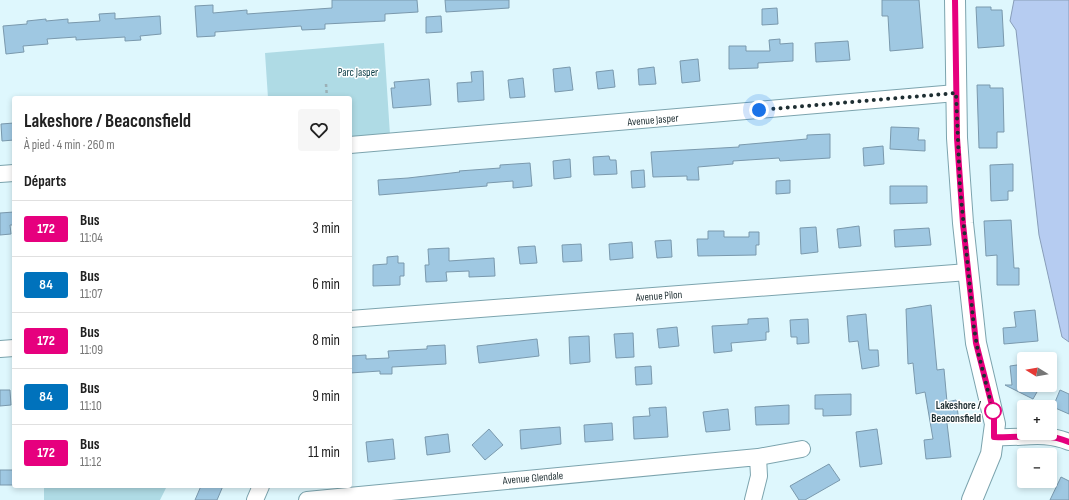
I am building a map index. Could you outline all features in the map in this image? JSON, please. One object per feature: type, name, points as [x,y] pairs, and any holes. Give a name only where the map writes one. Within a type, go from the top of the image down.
[{"type":"street","points":[[955,0],[958,164],[968,272],[976,343],[994,413],[994,437],[987,467],[972,500]]},
{"type":"street","name":"Avenue Jasper","points":[[352,146],[956,93]]},
{"type":"street","points":[[0,174],[12,173]]},
{"type":"street","name":"Avenue Pilon","points":[[352,319],[968,272]]},
{"type":"street","points":[[0,349],[12,348]]},
{"type":"street","points":[[994,437],[1013,438],[1043,435],[1052,436],[1069,442]]},
{"type":"street","name":"Avenue Glendale","points":[[307,500],[758,457],[802,449]]},
{"type":"street","points":[[752,500],[759,476],[758,457]]},
{"type":"path","points":[[326,84],[327,96]]},
{"type":"green space","name":"Parc Jasper","points":[[384,43],[390,135],[352,138],[352,96],[268,96],[265,53]]},
{"type":"green space","points":[[44,488],[166,488],[160,500],[44,500]]},
{"type":"shaded area","points":[[1014,0],[1069,0],[1069,342],[1062,337],[1039,235],[1016,30],[1010,21]]},
{"type":"building","points":[[332,0],[417,0],[418,12],[385,14],[385,21],[325,24],[325,29],[302,30],[301,26],[215,32],[215,36],[197,37],[195,6],[213,5],[213,13],[247,10],[247,14],[332,8]]},
{"type":"building","points":[[445,0],[509,0],[509,8],[446,12]]},
{"type":"building","points":[[882,0],[919,0],[923,48],[890,51],[888,16],[882,16]]},
{"type":"building","points":[[976,7],[991,7],[991,10],[1002,10],[1004,46],[978,48]]},
{"type":"building","points":[[777,8],[778,24],[762,25],[762,9]]},
{"type":"building","points":[[115,13],[115,19],[160,16],[161,34],[140,36],[141,40],[125,41],[125,37],[76,40],[76,37],[47,39],[48,44],[23,46],[24,52],[6,54],[3,26],[27,24],[27,21],[46,19],[46,21],[68,19],[68,23],[100,21],[99,14]]},
{"type":"building","points":[[441,16],[442,32],[426,33],[426,17]]},
{"type":"building","points":[[780,39],[780,44],[793,43],[793,61],[758,63],[758,68],[729,69],[729,46],[746,46],[746,51],[770,51],[769,40]]},
{"type":"building","points":[[848,41],[850,60],[816,62],[815,43]]},
{"type":"building","points":[[698,59],[700,81],[682,83],[680,61]]},
{"type":"building","points":[[570,67],[573,90],[555,92],[553,69]]},
{"type":"building","points":[[654,67],[656,84],[639,85],[638,69]]},
{"type":"building","points":[[613,70],[615,87],[598,89],[596,72]]},
{"type":"building","points":[[483,71],[484,100],[458,102],[457,83],[472,82],[471,72]]},
{"type":"building","points":[[523,78],[525,97],[510,98],[508,80]]},
{"type":"building","points":[[429,79],[431,105],[393,108],[391,88],[395,88],[394,82]]},
{"type":"building","points":[[977,85],[990,85],[990,88],[1003,88],[1004,132],[997,132],[997,148],[979,148]]},
{"type":"building","points":[[12,123],[12,140],[2,141],[1,124]]},
{"type":"building","points":[[891,127],[919,128],[918,140],[925,140],[925,151],[890,149]]},
{"type":"building","points":[[830,134],[830,158],[780,161],[779,158],[733,161],[733,164],[698,167],[699,180],[687,180],[687,176],[653,177],[651,152],[739,147],[739,145],[807,139],[807,135]]},
{"type":"building","points":[[883,146],[884,164],[864,166],[863,148]]},
{"type":"building","points":[[609,156],[610,160],[616,160],[617,174],[594,175],[593,157]]},
{"type":"building","points":[[570,159],[571,177],[554,179],[553,161]]},
{"type":"building","points":[[530,163],[532,186],[513,188],[513,181],[487,183],[487,186],[379,195],[378,180],[500,168],[500,165]]},
{"type":"building","points":[[1013,164],[1013,191],[1008,191],[1008,200],[991,201],[990,165]]},
{"type":"building","points":[[644,170],[645,187],[632,188],[631,171]]},
{"type":"building","points":[[790,180],[790,193],[776,194],[776,181]]},
{"type":"building","points":[[890,186],[927,186],[927,203],[890,204]]},
{"type":"building","points":[[12,212],[12,225],[10,225],[11,234],[0,235],[0,213]]},
{"type":"building","points":[[1011,220],[1014,268],[1019,268],[1019,285],[997,285],[997,255],[986,256],[984,221]]},
{"type":"building","points":[[859,226],[861,246],[839,248],[837,229]]},
{"type":"building","points":[[816,227],[818,252],[801,254],[800,228]]},
{"type":"building","points":[[929,228],[931,245],[895,247],[894,230]]},
{"type":"building","points":[[708,231],[724,231],[724,237],[749,237],[749,232],[759,232],[759,245],[756,245],[756,255],[698,256],[697,239],[708,239]]},
{"type":"building","points":[[671,240],[672,257],[657,258],[655,241]]},
{"type":"building","points":[[632,242],[633,258],[610,260],[609,244]]},
{"type":"building","points":[[581,244],[582,261],[563,262],[562,245]]},
{"type":"building","points":[[535,246],[537,263],[520,264],[518,247]]},
{"type":"building","points":[[449,248],[449,261],[494,258],[495,276],[469,277],[469,271],[446,272],[447,281],[426,282],[425,265],[429,265],[428,249]]},
{"type":"building","points":[[398,256],[398,263],[404,263],[404,276],[400,276],[400,285],[373,286],[373,265],[387,264],[387,257]]},
{"type":"building","points":[[931,305],[937,370],[944,369],[947,402],[956,400],[959,421],[947,423],[951,457],[926,459],[924,440],[933,439],[925,392],[916,394],[913,363],[908,364],[906,309]]},
{"type":"building","points":[[1035,310],[1038,341],[1004,344],[1003,328],[1016,327],[1014,312]]},
{"type":"building","points":[[866,314],[869,350],[878,350],[879,366],[862,369],[858,341],[849,342],[847,316]]},
{"type":"building","points":[[768,318],[769,332],[766,332],[766,340],[731,343],[732,351],[714,353],[712,326],[748,324],[748,319]]},
{"type":"building","points":[[808,319],[809,343],[797,344],[797,337],[791,337],[790,320]]},
{"type":"building","points":[[677,327],[679,346],[659,348],[657,329]]},
{"type":"building","points":[[633,333],[634,357],[616,358],[614,334]]},
{"type":"building","points":[[589,336],[590,362],[570,364],[569,337]]},
{"type":"building","points":[[537,339],[539,356],[479,363],[477,346]]},
{"type":"building","points":[[445,345],[446,364],[392,367],[392,374],[380,374],[380,371],[352,373],[352,356],[366,355],[366,359],[389,358],[388,351],[427,349],[427,346]]},
{"type":"building","points":[[1017,365],[1017,391],[1005,385],[1012,385],[1010,366]]},
{"type":"building","points":[[651,366],[652,384],[636,385],[635,367]]},
{"type":"building","points":[[0,390],[10,390],[11,405],[0,406]]},
{"type":"building","points":[[1060,390],[1069,394],[1069,414],[1057,409],[1056,400]]},
{"type":"building","points":[[1019,392],[1037,392],[1033,399]]},
{"type":"building","points":[[851,394],[851,415],[823,416],[823,409],[815,409],[815,395]]},
{"type":"building","points":[[789,405],[789,424],[756,425],[755,407]]},
{"type":"building","points":[[666,407],[668,437],[634,439],[633,417],[650,416],[649,408]]},
{"type":"building","points":[[728,409],[730,430],[706,432],[703,412]]},
{"type":"building","points":[[612,423],[613,440],[585,442],[584,425]]},
{"type":"building","points":[[560,427],[561,444],[521,449],[520,430]]},
{"type":"building","points":[[489,429],[503,445],[485,460],[472,445]]},
{"type":"building","points":[[877,429],[882,464],[860,467],[856,432]]},
{"type":"building","points":[[448,434],[450,452],[427,455],[425,437]]},
{"type":"building","points":[[393,439],[395,459],[368,462],[366,442]]},
{"type":"building","points":[[829,464],[840,480],[805,500],[799,500],[790,486]]},
{"type":"building","points":[[0,470],[12,470],[12,485],[0,485]]},
{"type":"building","points":[[1061,477],[1069,481],[1069,500],[1050,500]]},
{"type":"building","points":[[200,488],[222,488],[217,500],[195,500]]},
{"type":"bus line","name":"172","points":[[955,0],[957,138],[963,224],[976,343],[994,413],[994,437],[1013,438],[1043,435],[1052,436],[1069,442]]},
{"type":"place","name":"Lakeshore / Beaconsfield","points":[[993,411]]},
{"type":"route","points":[[759,110],[956,93],[960,188],[974,328],[978,352],[993,411]]}]
